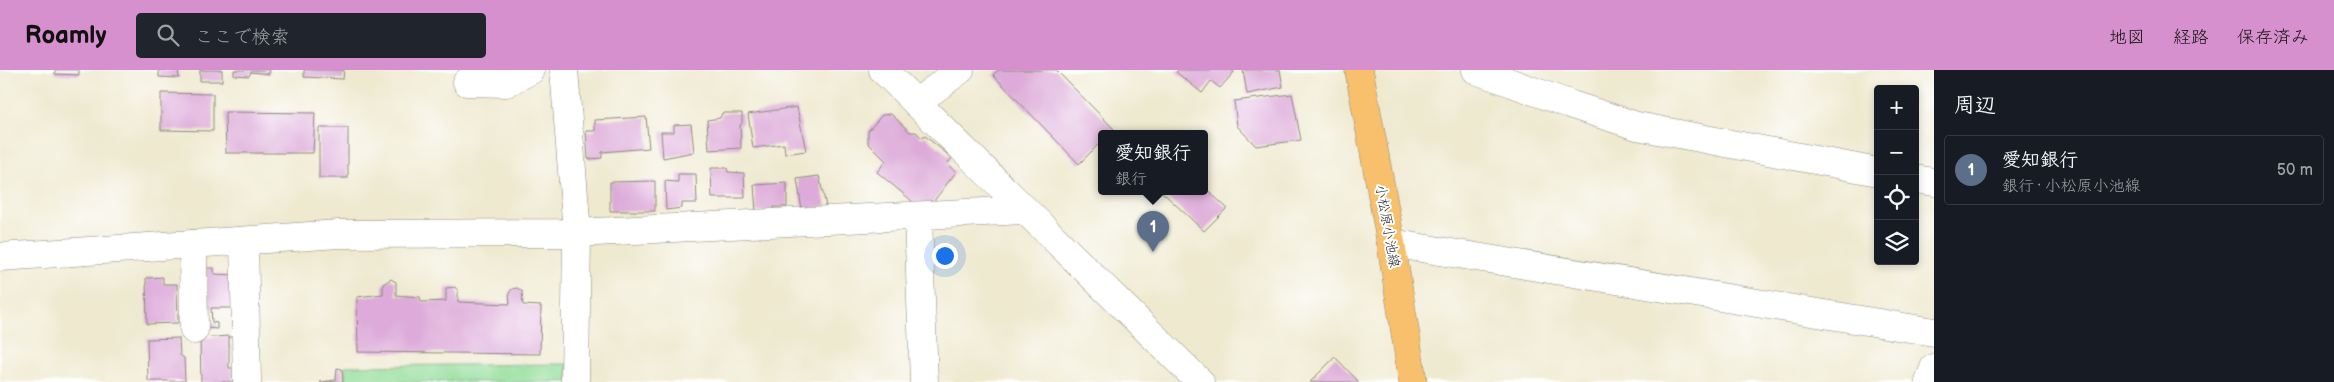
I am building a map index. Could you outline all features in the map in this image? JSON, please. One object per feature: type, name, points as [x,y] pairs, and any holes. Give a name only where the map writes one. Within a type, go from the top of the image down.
[{"type":"main road","name":"小松原小池線","points":[[1360,70],[1391,243],[1413,382]]},
{"type":"street","points":[[468,82],[506,82],[531,70]]},
{"type":"street","points":[[564,70],[577,233],[575,382]]},
{"type":"street","points":[[883,70],[1200,382]]},
{"type":"street","points":[[916,103],[960,70]]},
{"type":"street","points":[[1476,70],[1572,106],[1636,126],[1874,171]]},
{"type":"street","points":[[1919,180],[1934,182]]},
{"type":"street","points":[[0,258],[339,234],[577,233],[918,217],[1024,210]]},
{"type":"street","points":[[918,217],[924,382]]},
{"type":"street","points":[[244,241],[247,382]]},
{"type":"street","points":[[1391,243],[1934,332]]},
{"type":"street","points":[[193,244],[194,330]]},
{"type":"street","points":[[1929,382],[1934,368]]},
{"type":"green space","points":[[568,364],[568,382],[345,382],[345,366]]},
{"type":"building","points":[[55,70],[79,70],[79,75],[55,74]]},
{"type":"building","points":[[159,70],[178,70],[179,78],[159,77]]},
{"type":"building","points":[[200,70],[222,70],[222,81],[200,81]]},
{"type":"building","points":[[234,70],[270,70],[269,74],[251,72],[249,76],[234,75]]},
{"type":"building","points":[[304,70],[344,70],[343,79],[304,77]]},
{"type":"building","points":[[998,70],[1056,70],[1114,129],[1098,130],[1098,145],[1079,164],[993,75]]},
{"type":"building","points":[[1178,70],[1231,70],[1234,72],[1220,88],[1211,81],[1202,93],[1176,72]]},
{"type":"building","points":[[1243,70],[1280,70],[1283,87],[1247,94]]},
{"type":"building","points":[[161,93],[213,94],[213,131],[161,130]]},
{"type":"building","points":[[1292,94],[1301,140],[1256,146],[1237,126],[1234,101]]},
{"type":"building","points":[[797,107],[806,151],[785,154],[784,144],[753,148],[748,114]]},
{"type":"building","points":[[225,112],[315,113],[313,153],[226,153]]},
{"type":"building","points":[[722,113],[742,113],[742,123],[740,125],[741,148],[709,150],[707,120],[720,118]]},
{"type":"building","points":[[891,114],[910,132],[916,132],[922,138],[925,136],[952,158],[947,164],[956,172],[930,206],[918,206],[877,172],[886,161],[868,143],[868,131],[882,115]]},
{"type":"building","points":[[646,117],[649,148],[602,152],[602,158],[588,159],[586,131],[595,131],[595,120]]},
{"type":"building","points":[[691,124],[694,152],[663,158],[661,132],[674,132],[674,125]]},
{"type":"building","points":[[319,128],[348,128],[348,178],[319,178]]},
{"type":"building","points":[[711,168],[727,168],[728,172],[744,173],[745,198],[712,198]]},
{"type":"building","points":[[678,174],[696,174],[697,203],[682,203],[682,208],[666,210],[665,181],[678,182]]},
{"type":"building","points":[[819,176],[826,206],[802,210],[797,179]]},
{"type":"building","points":[[655,181],[655,211],[610,211],[610,182]]},
{"type":"building","points":[[787,183],[787,207],[774,207],[773,210],[756,212],[754,185]]},
{"type":"building","points":[[1208,191],[1227,208],[1204,231],[1165,195],[1208,195]]},
{"type":"building","points":[[208,268],[214,268],[214,274],[233,275],[232,308],[211,308],[212,322],[217,323],[217,329],[207,328],[204,271]]},
{"type":"building","points":[[163,277],[163,284],[177,284],[178,323],[147,324],[146,278]]},
{"type":"building","points":[[391,279],[396,282],[396,295],[420,297],[421,302],[446,301],[446,288],[455,287],[458,291],[458,302],[510,304],[509,293],[512,289],[517,288],[522,291],[523,305],[541,306],[540,354],[358,352],[357,297],[383,294],[383,284]]},
{"type":"building","points":[[229,336],[229,368],[233,368],[233,382],[201,382],[200,338]]},
{"type":"building","points":[[179,338],[180,355],[184,358],[185,381],[148,381],[147,339]]},
{"type":"building","points":[[1335,357],[1359,382],[1310,382]]},
{"type":"building","points":[[337,368],[342,369],[343,382],[320,382],[336,380]]},
{"type":"place","name":"愛知銀行","points":[[1153,252]]}]
